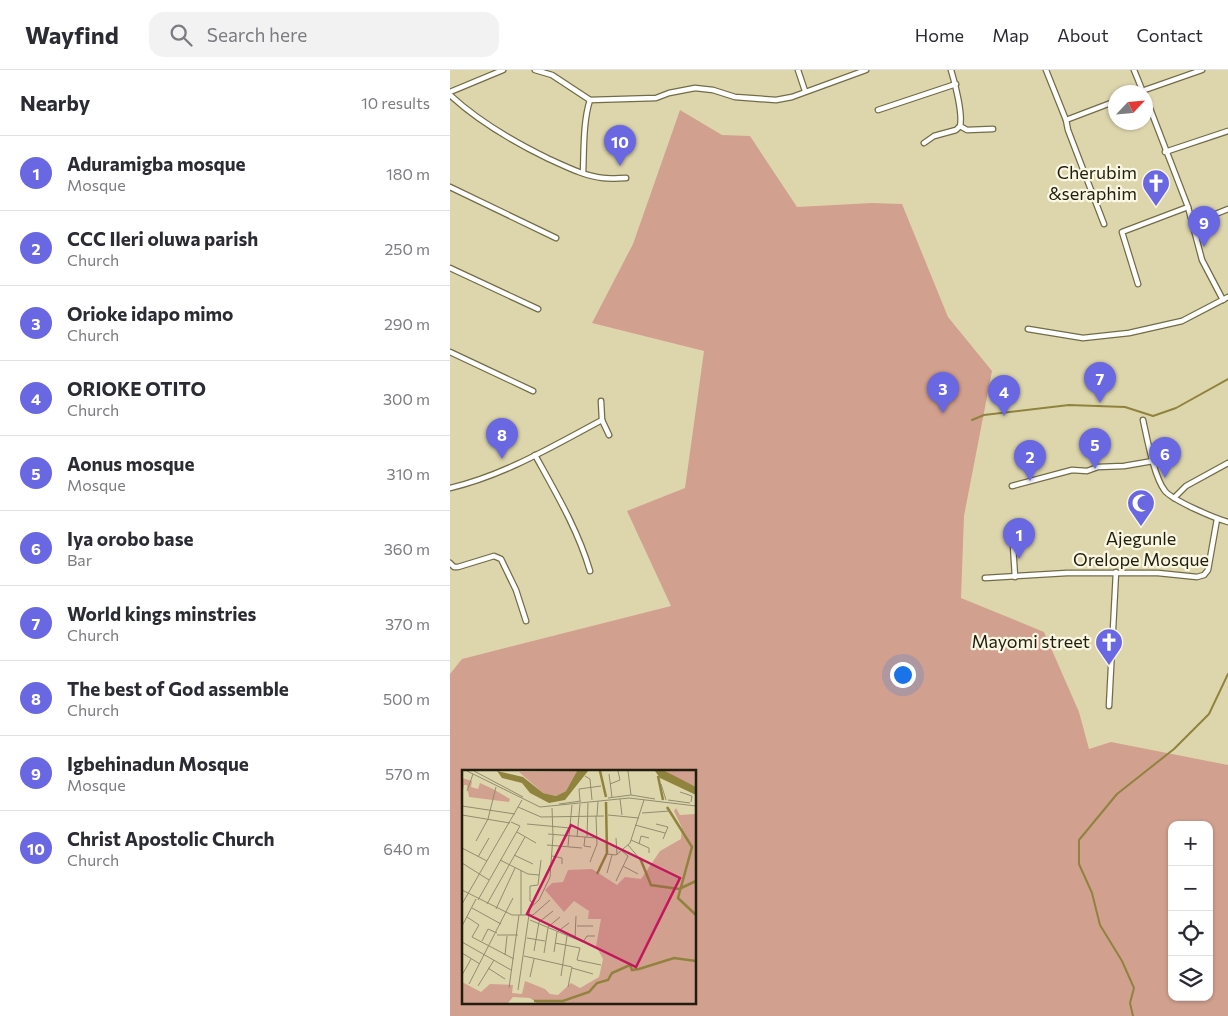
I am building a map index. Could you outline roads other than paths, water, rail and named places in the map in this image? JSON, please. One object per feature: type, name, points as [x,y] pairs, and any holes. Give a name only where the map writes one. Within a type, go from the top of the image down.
[{"type":"street","points":[[503,70],[450,94],[466,110],[501,134],[536,152],[582,173],[603,178],[626,178]]},
{"type":"street","points":[[535,70],[552,72],[590,100],[656,98],[680,90],[695,88],[712,90],[735,97],[786,99],[866,70]]},
{"type":"street","points":[[798,70],[805,91]]},
{"type":"street","points":[[924,143],[934,136],[956,130],[960,126],[961,116],[956,84],[951,70]]},
{"type":"street","points":[[1046,70],[1104,224]]},
{"type":"street","points":[[1134,70],[1139,85]]},
{"type":"street","points":[[1153,88],[1199,71]]},
{"type":"street","points":[[878,110],[956,84]]},
{"type":"street","points":[[582,173],[586,134],[585,114],[590,100]]},
{"type":"street","points":[[1066,120],[1108,104]]},
{"type":"street","points":[[1153,118],[1188,207],[1202,260],[1223,300]]},
{"type":"street","points":[[960,126],[967,130],[993,129]]},
{"type":"street","points":[[1165,152],[1228,131]]},
{"type":"street","points":[[450,187],[556,238]]},
{"type":"street","points":[[1138,284],[1122,232],[1188,207]]},
{"type":"street","points":[[1193,223],[1228,209]]},
{"type":"street","points":[[450,268],[538,309]]},
{"type":"street","points":[[1028,328],[1084,338],[1109,336],[1182,320],[1228,297]]},
{"type":"street","points":[[450,352],[533,391]]},
{"type":"street","points":[[601,401],[602,420],[609,435]]},
{"type":"street","points":[[450,488],[480,480],[535,456],[602,420]]},
{"type":"street","points":[[1142,420],[1153,462],[1161,485],[1166,492],[1174,498],[1217,519],[1228,522]]},
{"type":"street","points":[[535,456],[567,514],[584,550],[590,571]]},
{"type":"street","points":[[1012,486],[1072,470],[1087,471],[1104,466],[1124,466],[1153,462]]},
{"type":"street","points":[[1174,498],[1186,486],[1228,463]]},
{"type":"street","points":[[985,578],[1116,572],[1204,576],[1208,570],[1217,519]]},
{"type":"street","points":[[1012,529],[1015,577]]},
{"type":"street","points":[[450,563],[454,567],[458,567],[494,556],[501,559],[516,590],[526,621]]},
{"type":"street","points":[[1109,706],[1116,572]]},
{"type":"waterway","points":[[972,420],[984,415],[1069,405],[1125,407],[1153,416],[1176,408],[1228,379]]},
{"type":"waterway","points":[[1133,1016],[1130,1003],[1134,988],[1122,961],[1100,925],[1092,893],[1079,864],[1079,840],[1117,794],[1174,749],[1209,714],[1228,674]]},
{"type":"place","name":"Christ Apostolic Church","points":[[620,166]]},
{"type":"place","name":"Cherubim &seraphim","points":[[1156,207]]},
{"type":"place","name":"Igbehinadun Mosque","points":[[1204,247]]},
{"type":"place","name":"World kings minstries","points":[[1100,403]]},
{"type":"place","name":"Orioke idapo mimo","points":[[943,413]]},
{"type":"place","name":"ORIOKE OTITO","points":[[1004,416]]},
{"type":"place","name":"The best of God assemble","points":[[502,459]]},
{"type":"place","name":"Aonus mosque","points":[[1095,469]]},
{"type":"place","name":"Iya orobo base","points":[[1165,478]]},
{"type":"place","name":"CCC Ileri oluwa parish","points":[[1030,481]]},
{"type":"place","name":"Ajegunle Orelope Mosque","points":[[1141,527]]},
{"type":"place","name":"Aduramigba mosque","points":[[1019,559]]},
{"type":"place","name":"Mayomi street","points":[[1109,666]]}]
